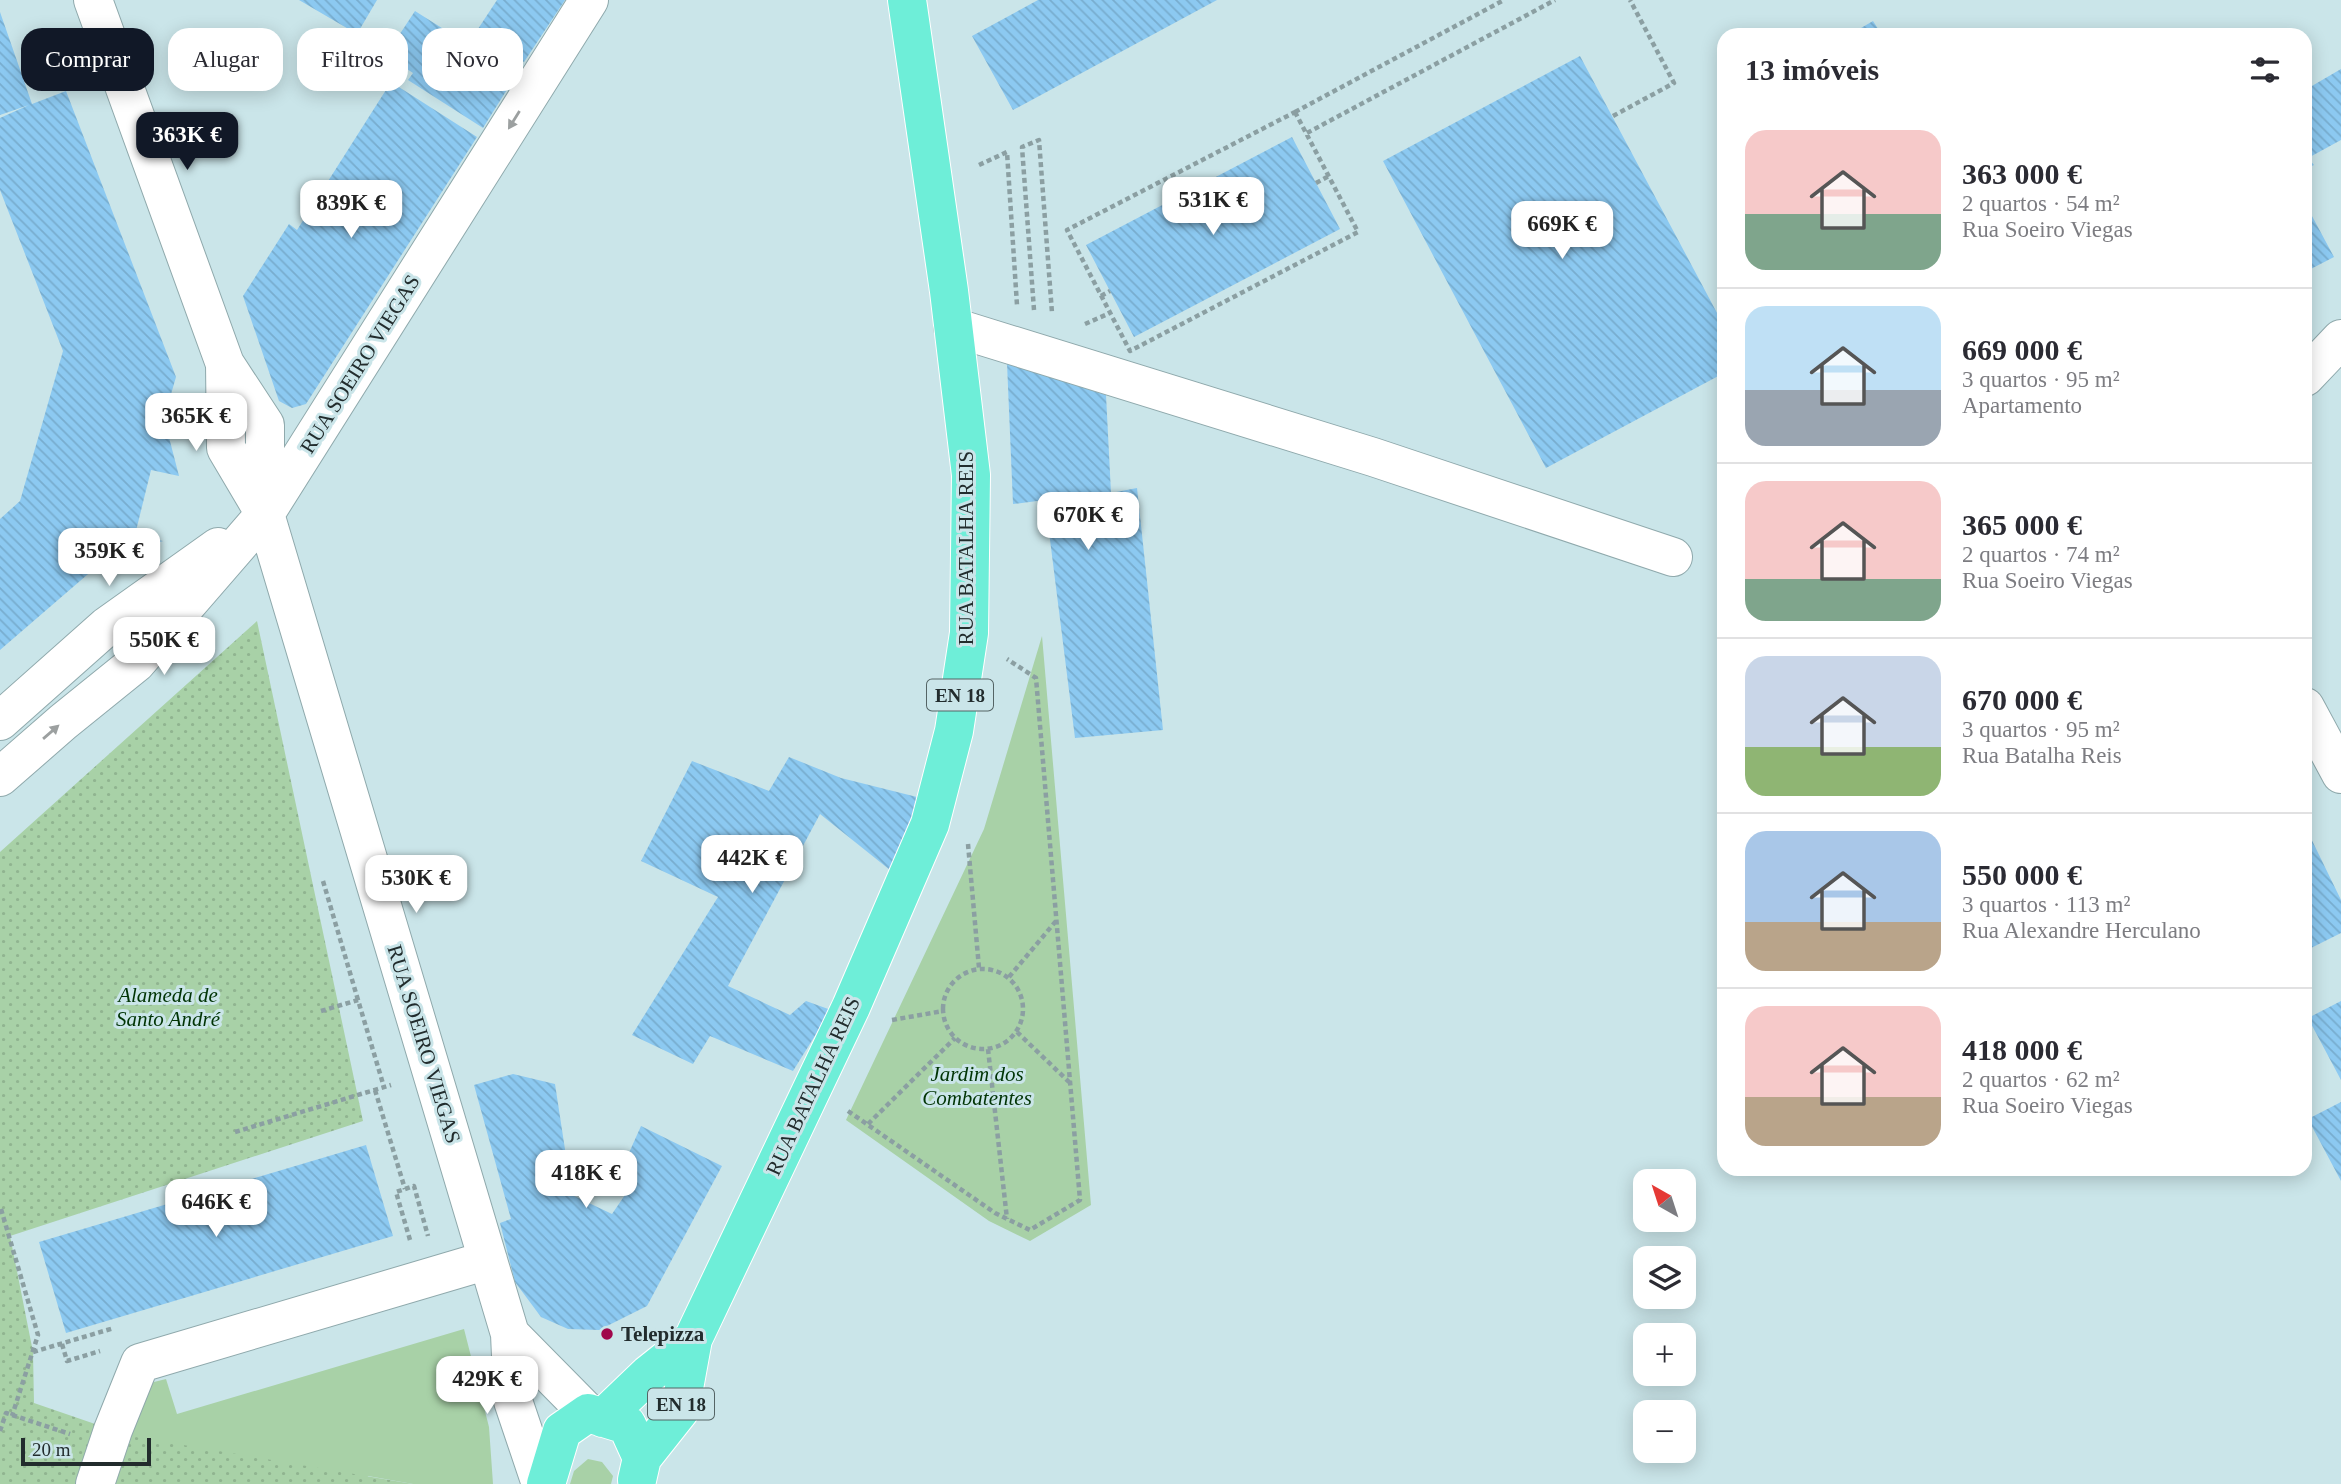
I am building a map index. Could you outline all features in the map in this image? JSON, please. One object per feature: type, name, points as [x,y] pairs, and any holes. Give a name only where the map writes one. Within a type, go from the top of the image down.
[{"type":"main road","name":"RUA BATALHA REIS","points":[[639,1471],[680,1410],[693,1339],[851,1007],[930,824],[954,731],[969,633],[971,475],[907,0]]},
{"type":"main road","name":"RUA BATALHA REIS","points":[[595,1416],[693,1339]]},
{"type":"main road","name":"EN 18","points":[[546,1484],[562,1431],[595,1416],[627,1425],[639,1471]]},
{"type":"street","name":"RUA SOEIRO VIEGAS","points":[[93,0],[225,364],[265,425],[265,513],[510,1334],[513,1401],[541,1484]]},
{"type":"street","name":"RUA SOEIRO VIEGAS","points":[[265,513],[589,0]]},
{"type":"street","points":[[953,327],[1373,457],[1673,557]]},
{"type":"street","points":[[2312,370],[2341,339]]},
{"type":"street","points":[[0,721],[107,626],[265,513]]},
{"type":"street","points":[[0,777],[136,663],[265,513]]},
{"type":"street","points":[[2312,720],[2341,774]]},
{"type":"street","points":[[95,1484],[139,1363],[488,1260]]},
{"type":"street","name":"RUA SOEIRO VIEGAS","points":[[510,1334],[595,1416]]},
{"type":"path","points":[[1295,111],[1358,232],[1130,351],[1067,230],[1504,0]]},
{"type":"path","points":[[1307,133],[1556,0]]},
{"type":"path","points":[[1613,116],[1674,83],[1630,0]]},
{"type":"path","points":[[979,165],[1007,152],[1017,307],[1034,313],[1022,147],[1039,140],[1052,316]]},
{"type":"path","points":[[1316,183],[1329,176]]},
{"type":"path","points":[[1101,296],[1110,291]]},
{"type":"path","points":[[1079,327],[1110,313]]},
{"type":"path","points":[[812,1088],[995,1213],[1030,1230],[1080,1200],[1036,678],[969,633]]},
{"type":"path","points":[[930,824],[968,841],[979,968]]},
{"type":"path","points":[[323,881],[384,1087]]},
{"type":"path","points":[[1009,976],[1056,920]]},
{"type":"path","points":[[979,968],[988,968],[1009,976],[1015,984],[1024,1014],[1017,1032],[1009,1041],[988,1049],[979,1049],[955,1038],[943,1011],[943,1004],[958,977],[979,968]]},
{"type":"path","points":[[321,1011],[358,1000]]},
{"type":"path","points":[[1017,1032],[1070,1083]]},
{"type":"path","points":[[868,1124],[955,1038]]},
{"type":"path","points":[[988,1049],[1007,1220]]},
{"type":"path","points":[[235,1132],[392,1085]]},
{"type":"path","points":[[375,1090],[405,1189]]},
{"type":"path","points":[[397,1244],[410,1240],[396,1192],[414,1186],[439,1274]]},
{"type":"path","points":[[1,1209],[38,1335],[12,1416]]},
{"type":"path","points":[[33,1352],[115,1328]]},
{"type":"path","points":[[62,1344],[67,1360]]},
{"type":"path","points":[[0,1431],[6,1413],[29,1421]]},
{"type":"green space","name":"Alameda de Santo André","points":[[257,621],[363,1121],[10,1236],[33,1352],[34,1403],[130,1436],[413,1484],[0,1484],[0,852]]},
{"type":"green space","name":"Jardim dos Combatentes","points":[[1042,636],[1091,1205],[1030,1241],[989,1221],[846,1120],[984,829]]},
{"type":"green space","points":[[464,1329],[489,1427],[493,1484],[413,1484],[368,1476],[365,1484],[175,1484],[130,1436],[150,1383],[166,1379],[177,1414]]},
{"type":"green space","points":[[588,1459],[602,1462],[613,1476],[611,1484],[570,1484],[574,1471]]},
{"type":"building","points":[[299,0],[377,0],[361,28],[347,28]]},
{"type":"building","points":[[497,0],[565,0],[524,62],[523,28],[479,28]]},
{"type":"building","points":[[1038,0],[1217,0],[1013,110],[972,36]]},
{"type":"building","points":[[415,11],[442,28],[422,28],[422,89],[408,80],[413,73],[408,70],[408,28],[404,28]]},
{"type":"building","points":[[0,12],[21,72],[21,91],[27,91],[32,104],[66,91],[176,377],[164,418],[179,476],[151,470],[135,535],[163,541],[102,562],[0,650],[0,519],[20,501],[63,351],[0,190],[0,118],[29,105],[0,115]]},
{"type":"building","points":[[1873,21],[1878,28],[1861,28]]},
{"type":"building","points":[[1580,56],[1717,313],[1717,377],[1546,468],[1383,161]]},
{"type":"building","points":[[2341,69],[2341,140],[2312,156],[2312,86]]},
{"type":"building","points":[[385,91],[405,91],[477,137],[306,404],[292,408],[279,401],[243,296],[289,224],[297,230]]},
{"type":"building","points":[[425,91],[506,91],[483,128]]},
{"type":"building","points":[[1292,137],[1340,229],[1134,337],[1086,245]]},
{"type":"building","points":[[2312,216],[2334,257],[2312,268]]},
{"type":"building","points":[[1007,363],[1106,395],[1111,493],[1137,488],[1163,730],[1075,738],[1045,500],[1013,504]]},
{"type":"building","points":[[789,757],[841,778],[921,798],[895,874],[820,814],[728,986],[790,1015],[806,1001],[831,1010],[793,1071],[710,1036],[693,1064],[632,1035],[718,897],[641,861],[692,761],[769,791]]},
{"type":"building","points":[[2312,840],[2341,900],[2341,933],[2312,948]]},
{"type":"building","points":[[2341,1001],[2341,1080],[2312,1026],[2312,1016]]},
{"type":"building","points":[[513,1074],[555,1084],[572,1195],[612,1214],[627,1192],[615,1184],[641,1126],[722,1166],[647,1306],[599,1330],[568,1329],[541,1317],[515,1282],[500,1223],[511,1219],[474,1085]]},
{"type":"building","points":[[2341,1102],[2341,1181],[2312,1127],[2312,1117]]},
{"type":"building","points":[[366,1145],[393,1236],[66,1333],[39,1242]]},
{"type":"place","name":"Telepizza","points":[[607,1334]]}]
